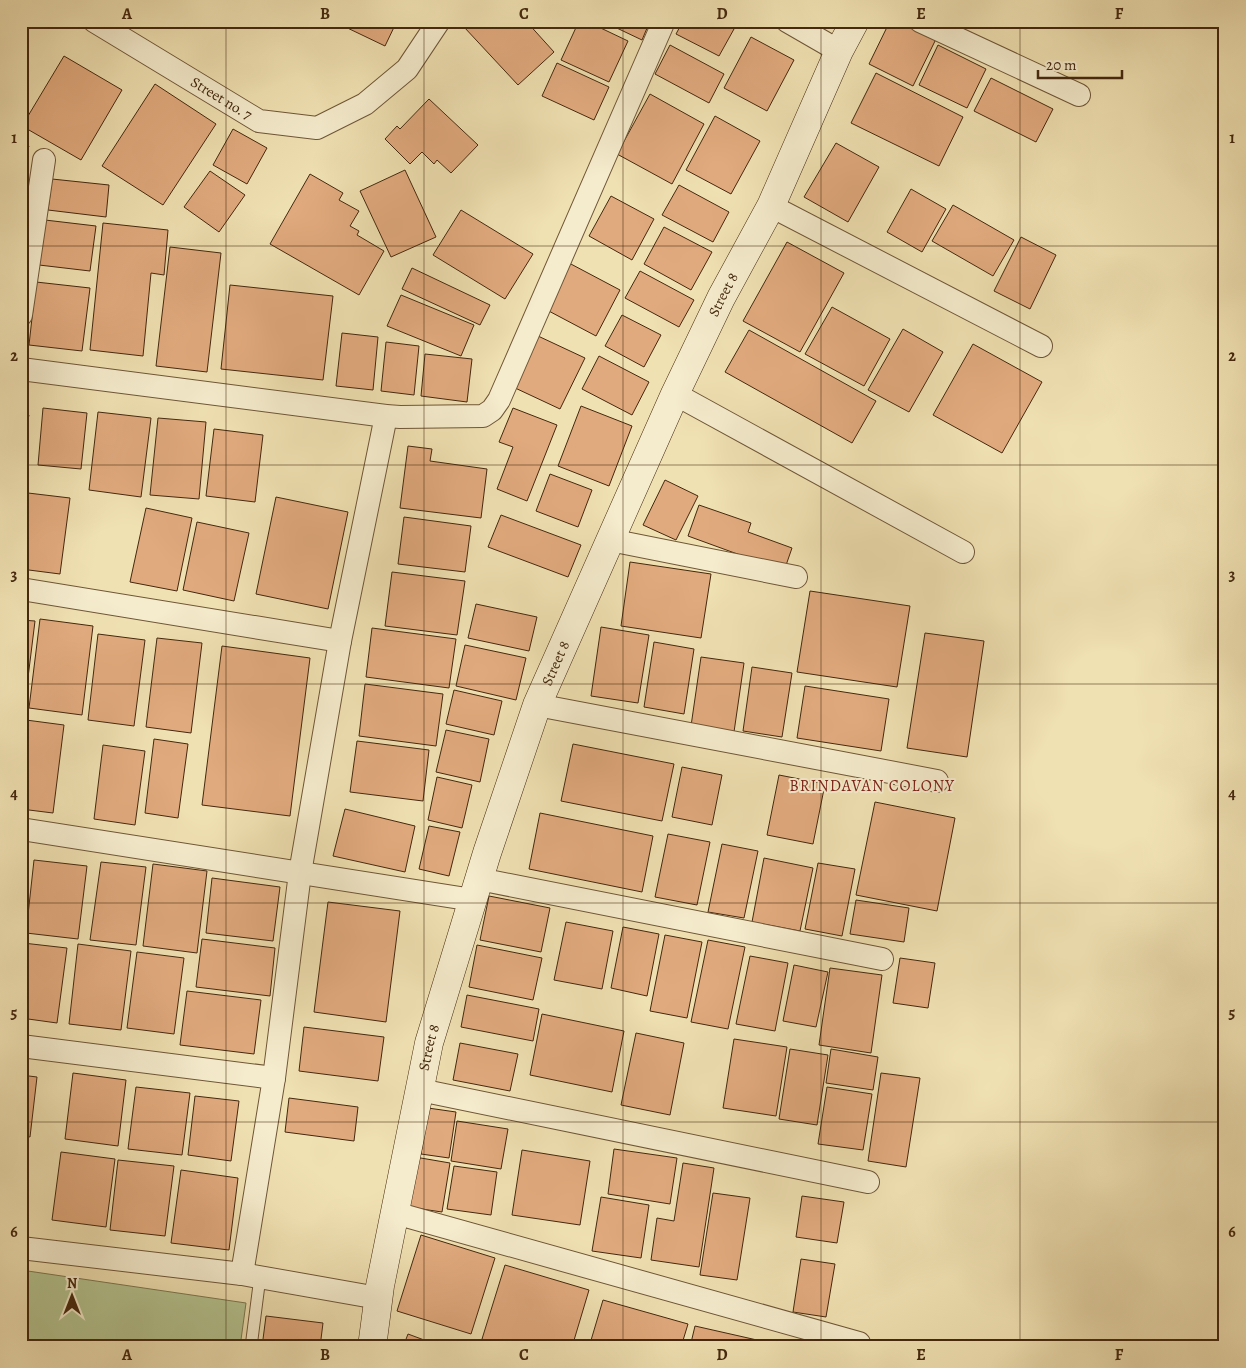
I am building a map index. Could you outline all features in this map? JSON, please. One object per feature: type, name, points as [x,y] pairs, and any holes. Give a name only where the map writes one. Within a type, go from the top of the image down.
[{"type":"street","name":"Street no. 7","points":[[94,21],[259,121],[317,128],[365,104],[407,69],[439,21]]},
{"type":"street","points":[[21,369],[386,416],[483,416],[492,410],[499,400],[664,21]]},
{"type":"street","points":[[787,21],[839,51]]},
{"type":"street","name":"Street 8","points":[[372,1347],[378,1298],[430,1043],[487,853],[536,705],[675,394],[721,298],[771,206],[839,51],[855,21]]},
{"type":"street","points":[[920,21],[1080,95]]},
{"type":"street","points":[[21,316],[44,160]]},
{"type":"street","points":[[771,206],[1041,346]]},
{"type":"street","points":[[675,394],[964,552]]},
{"type":"street","points":[[251,1276],[300,873],[340,641],[386,416]]},
{"type":"street","points":[[610,540],[796,576]]},
{"type":"street","points":[[21,590],[340,641]]},
{"type":"street","points":[[536,705],[937,781]]},
{"type":"street","points":[[21,828],[300,873],[476,889],[882,959]]},
{"type":"street","points":[[21,1046],[274,1078]]},
{"type":"street","points":[[420,1090],[868,1182]]},
{"type":"street","points":[[395,1213],[859,1343]]},
{"type":"street","points":[[21,1248],[251,1276],[378,1298]]},
{"type":"lane","points":[[251,1276],[251,1347]]},
{"type":"green space","points":[[21,1270],[246,1303],[240,1347],[21,1347]]},
{"type":"building","points":[[339,21],[397,21],[385,46],[337,23]]},
{"type":"building","points":[[470,21],[526,21],[554,52],[518,85],[464,27]]},
{"type":"building","points":[[579,21],[586,21],[628,41],[609,82],[561,60]]},
{"type":"building","points":[[602,21],[650,21],[642,40]]},
{"type":"building","points":[[683,21],[719,21],[734,29],[719,56],[676,34]]},
{"type":"building","points":[[890,21],[900,21],[936,39],[913,86],[869,64]]},
{"type":"building","points":[[751,37],[794,60],[767,111],[724,88]]},
{"type":"building","points":[[670,45],[724,74],[709,103],[655,74]]},
{"type":"building","points":[[938,45],[986,69],[967,108],[919,85]]},
{"type":"building","points":[[64,56],[122,90],[81,160],[22,126]]},
{"type":"building","points":[[557,63],[609,87],[594,120],[542,96]]},
{"type":"building","points":[[876,73],[963,117],[939,166],[851,123]]},
{"type":"building","points":[[991,78],[1053,109],[1036,142],[974,111]]},
{"type":"building","points":[[155,84],[216,124],[163,205],[102,166]]},
{"type":"building","points":[[650,94],[704,124],[672,184],[617,154]]},
{"type":"building","points":[[429,99],[478,145],[451,173],[437,160],[434,164],[422,152],[410,164],[385,139],[397,126],[400,129]]},
{"type":"building","points":[[715,116],[760,141],[731,194],[686,170]]},
{"type":"building","points":[[233,129],[267,148],[247,184],[213,165]]},
{"type":"building","points":[[21,143],[29,146],[21,169]]},
{"type":"building","points":[[836,143],[879,167],[848,222],[804,197]]},
{"type":"building","points":[[405,170],[436,237],[391,257],[360,191]]},
{"type":"building","points":[[210,171],[245,195],[219,232],[184,207]]},
{"type":"building","points":[[310,174],[343,193],[339,200],[359,211],[350,226],[359,231],[357,235],[384,251],[359,295],[270,244]]},
{"type":"building","points":[[52,179],[109,185],[106,217],[48,210]]},
{"type":"building","points":[[679,185],[729,212],[713,242],[662,215]]},
{"type":"building","points":[[911,189],[946,209],[922,252],[887,232]]},
{"type":"building","points":[[611,196],[654,219],[632,260],[589,236]]},
{"type":"building","points":[[21,197],[24,197],[21,225]]},
{"type":"building","points":[[953,205],[1014,240],[993,276],[932,241]]},
{"type":"building","points":[[461,210],[533,254],[505,299],[433,255]]},
{"type":"building","points":[[45,220],[96,226],[90,271],[39,265]]},
{"type":"building","points":[[103,223],[168,230],[164,275],[151,273],[143,356],[90,350]]},
{"type":"building","points":[[664,227],[712,252],[691,290],[644,264]]},
{"type":"building","points":[[1021,237],[1056,255],[1030,309],[994,291]]},
{"type":"building","points":[[787,242],[844,273],[800,352],[743,321]]},
{"type":"building","points":[[170,247],[221,253],[207,372],[156,366]]},
{"type":"building","points":[[569,263],[620,290],[596,336],[545,309]]},
{"type":"building","points":[[412,268],[490,305],[480,325],[402,289]]},
{"type":"building","points":[[640,271],[694,300],[679,327],[625,298]]},
{"type":"building","points":[[36,282],[90,288],[82,351],[29,345]]},
{"type":"building","points":[[230,285],[333,296],[323,380],[221,369]]},
{"type":"building","points":[[401,295],[474,325],[461,356],[387,326]]},
{"type":"building","points":[[832,307],[890,339],[864,386],[805,354]]},
{"type":"building","points":[[622,315],[661,335],[644,367],[605,346]]},
{"type":"building","points":[[903,329],[943,352],[909,412],[868,390]]},
{"type":"building","points":[[749,330],[876,401],[852,443],[725,372]]},
{"type":"building","points":[[342,333],[378,337],[373,390],[336,386]]},
{"type":"building","points":[[538,336],[585,358],[560,409],[513,387]]},
{"type":"building","points":[[386,342],[419,346],[414,395],[381,391]]},
{"type":"building","points":[[973,344],[1042,382],[1002,453],[933,415]]},
{"type":"building","points":[[425,354],[472,359],[467,402],[421,396]]},
{"type":"building","points":[[599,356],[649,382],[632,415],[582,389]]},
{"type":"building","points":[[581,406],[632,426],[609,486],[558,466]]},
{"type":"building","points":[[43,408],[87,413],[81,469],[38,465]]},
{"type":"building","points":[[513,408],[557,425],[527,501],[497,489],[513,447],[499,442]]},
{"type":"building","points":[[98,412],[151,418],[141,497],[89,490]]},
{"type":"building","points":[[21,413],[29,415],[21,449]]},
{"type":"building","points":[[158,418],[206,422],[199,499],[150,495]]},
{"type":"building","points":[[214,429],[263,435],[255,502],[206,496]]},
{"type":"building","points":[[408,446],[432,449],[430,461],[487,469],[481,518],[400,508]]},
{"type":"building","points":[[550,474],[592,490],[578,527],[536,511]]},
{"type":"building","points":[[665,480],[698,496],[676,540],[643,525]]},
{"type":"building","points":[[28,493],[70,498],[60,574],[21,569],[21,545]]},
{"type":"building","points":[[276,497],[348,512],[328,609],[256,594]]},
{"type":"building","points":[[699,505],[751,523],[748,532],[792,548],[784,571],[688,536]]},
{"type":"building","points":[[146,508],[192,518],[177,591],[130,582]]},
{"type":"building","points":[[501,515],[581,545],[568,577],[488,547]]},
{"type":"building","points":[[404,517],[471,526],[465,572],[398,564]]},
{"type":"building","points":[[197,522],[249,533],[234,601],[183,590]]},
{"type":"building","points":[[630,562],[711,574],[701,638],[621,626]]},
{"type":"building","points":[[392,572],[465,581],[457,635],[385,626]]},
{"type":"building","points":[[810,591],[910,606],[897,687],[797,672]]},
{"type":"building","points":[[476,604],[537,617],[529,651],[468,638]]},
{"type":"building","points":[[40,619],[93,626],[82,715],[29,708]]},
{"type":"building","points":[[21,620],[35,621],[24,710],[21,710]]},
{"type":"building","points":[[601,627],[649,635],[638,703],[591,696]]},
{"type":"building","points":[[372,628],[456,639],[449,688],[366,677]]},
{"type":"building","points":[[925,633],[984,641],[967,757],[907,748]]},
{"type":"building","points":[[98,634],[145,640],[134,726],[88,720]]},
{"type":"building","points":[[157,638],[202,643],[191,733],[146,727]]},
{"type":"building","points":[[654,642],[694,649],[684,714],[644,707]]},
{"type":"building","points":[[465,645],[526,658],[516,700],[456,686]]},
{"type":"building","points":[[222,646],[310,658],[290,816],[202,805]]},
{"type":"building","points":[[701,657],[744,663],[734,732],[691,726]]},
{"type":"building","points":[[752,667],[792,673],[782,737],[743,731]]},
{"type":"building","points":[[365,684],[443,694],[436,746],[359,736]]},
{"type":"building","points":[[805,686],[889,699],[881,751],[797,738]]},
{"type":"building","points":[[454,690],[502,701],[494,735],[446,724]]},
{"type":"building","points":[[26,720],[64,725],[53,813],[21,809],[21,763]]},
{"type":"building","points":[[446,730],[489,739],[480,782],[436,772]]},
{"type":"building","points":[[154,739],[188,744],[178,818],[145,813]]},
{"type":"building","points":[[357,741],[429,750],[423,801],[350,792]]},
{"type":"building","points":[[573,744],[674,764],[662,821],[561,801]]},
{"type":"building","points":[[103,745],[145,751],[135,825],[94,819]]},
{"type":"building","points":[[682,767],[722,775],[712,825],[672,817]]},
{"type":"building","points":[[779,775],[825,784],[813,844],[767,835]]},
{"type":"building","points":[[437,777],[472,785],[462,828],[428,820]]},
{"type":"building","points":[[875,802],[955,818],[937,911],[856,895]]},
{"type":"building","points":[[345,809],[415,826],[405,872],[333,856]]},
{"type":"building","points":[[540,813],[653,836],[642,892],[529,869]]},
{"type":"building","points":[[429,826],[460,832],[449,876],[419,869]]},
{"type":"building","points":[[668,834],[710,842],[697,905],[655,897]]},
{"type":"building","points":[[722,844],[758,851],[744,918],[708,912]]},
{"type":"building","points":[[764,858],[813,868],[800,931],[752,922]]},
{"type":"building","points":[[34,860],[87,866],[78,939],[26,933]]},
{"type":"building","points":[[101,862],[146,867],[136,945],[90,940]]},
{"type":"building","points":[[818,863],[855,869],[842,936],[805,929]]},
{"type":"building","points":[[153,864],[207,871],[197,953],[143,946]]},
{"type":"building","points":[[212,878],[280,887],[273,941],[206,933]]},
{"type":"building","points":[[489,896],[550,908],[541,952],[480,940]]},
{"type":"building","points":[[856,900],[909,908],[904,942],[850,934]]},
{"type":"building","points":[[328,902],[400,911],[386,1022],[314,1012]]},
{"type":"building","points":[[566,922],[613,931],[602,989],[554,980]]},
{"type":"building","points":[[623,927],[659,934],[647,996],[611,988]]},
{"type":"building","points":[[665,935],[702,942],[687,1018],[650,1011]]},
{"type":"building","points":[[202,939],[275,948],[270,996],[196,987]]},
{"type":"building","points":[[708,940],[745,947],[728,1029],[691,1022]]},
{"type":"building","points":[[23,943],[67,948],[57,1023],[21,1018],[21,956]]},
{"type":"building","points":[[78,944],[131,951],[121,1030],[69,1024]]},
{"type":"building","points":[[477,945],[542,958],[533,1000],[469,987]]},
{"type":"building","points":[[137,952],[184,958],[174,1034],[127,1028]]},
{"type":"building","points":[[750,956],[788,963],[775,1031],[736,1024]]},
{"type":"building","points":[[900,958],[935,963],[928,1008],[893,1003]]},
{"type":"building","points":[[794,965],[828,972],[816,1027],[783,1021]]},
{"type":"building","points":[[830,968],[882,975],[871,1053],[819,1045]]},
{"type":"building","points":[[187,991],[261,1000],[254,1054],[180,1045]]},
{"type":"building","points":[[467,995],[539,1009],[533,1041],[461,1027]]},
{"type":"building","points":[[542,1014],[624,1031],[612,1092],[530,1075]]},
{"type":"building","points":[[304,1027],[384,1037],[378,1081],[299,1071]]},
{"type":"building","points":[[636,1033],[684,1043],[670,1115],[621,1105]]},
{"type":"building","points":[[734,1039],[787,1047],[776,1116],[723,1108]]},
{"type":"building","points":[[460,1043],[518,1054],[510,1091],[453,1080]]},
{"type":"building","points":[[790,1049],[828,1055],[817,1125],[779,1119]]},
{"type":"building","points":[[831,1049],[878,1057],[873,1090],[826,1083]]},
{"type":"building","points":[[73,1073],[126,1080],[118,1146],[65,1139]]},
{"type":"building","points":[[881,1073],[920,1078],[906,1167],[868,1161]]},
{"type":"building","points":[[21,1075],[37,1077],[30,1137],[21,1135]]},
{"type":"building","points":[[136,1087],[190,1093],[182,1155],[128,1149]]},
{"type":"building","points":[[827,1087],[872,1094],[863,1150],[818,1144]]},
{"type":"building","points":[[195,1096],[239,1101],[231,1161],[188,1155]]},
{"type":"building","points":[[289,1098],[358,1107],[354,1141],[285,1132]]},
{"type":"building","points":[[428,1108],[456,1112],[449,1158],[421,1154]]},
{"type":"building","points":[[457,1121],[508,1129],[501,1169],[451,1161]]},
{"type":"building","points":[[614,1149],[677,1158],[670,1204],[608,1194]]},
{"type":"building","points":[[522,1150],[590,1161],[580,1225],[512,1215]]},
{"type":"building","points":[[61,1152],[115,1159],[106,1227],[52,1220]]},
{"type":"building","points":[[415,1157],[450,1163],[442,1212],[408,1207]]},
{"type":"building","points":[[118,1160],[174,1166],[165,1236],[110,1230]]},
{"type":"building","points":[[683,1163],[714,1168],[699,1267],[651,1260],[657,1218],[674,1221]]},
{"type":"building","points":[[454,1166],[497,1172],[491,1215],[447,1209]]},
{"type":"building","points":[[181,1170],[238,1178],[229,1250],[171,1243]]},
{"type":"building","points":[[713,1193],[750,1198],[737,1280],[700,1275]]},
{"type":"building","points":[[802,1196],[844,1202],[837,1243],[796,1237]]},
{"type":"building","points":[[601,1197],[649,1205],[641,1258],[592,1251]]},
{"type":"building","points":[[421,1235],[495,1258],[471,1334],[397,1311]]},
{"type":"building","points":[[801,1259],[835,1264],[826,1317],[793,1312]]},
{"type":"building","points":[[505,1265],[589,1290],[572,1347],[508,1347],[482,1339]]},
{"type":"building","points":[[603,1300],[688,1324],[681,1347],[589,1347]]},
{"type":"building","points":[[266,1316],[323,1323],[320,1347],[262,1347]]},
{"type":"building","points":[[695,1326],[779,1345],[779,1347],[690,1347]]},
{"type":"building","points":[[408,1334],[443,1347],[403,1347]]},
{"type":"district","name":"BRINDAVAN COLONY","points":[[872,786]]}]
